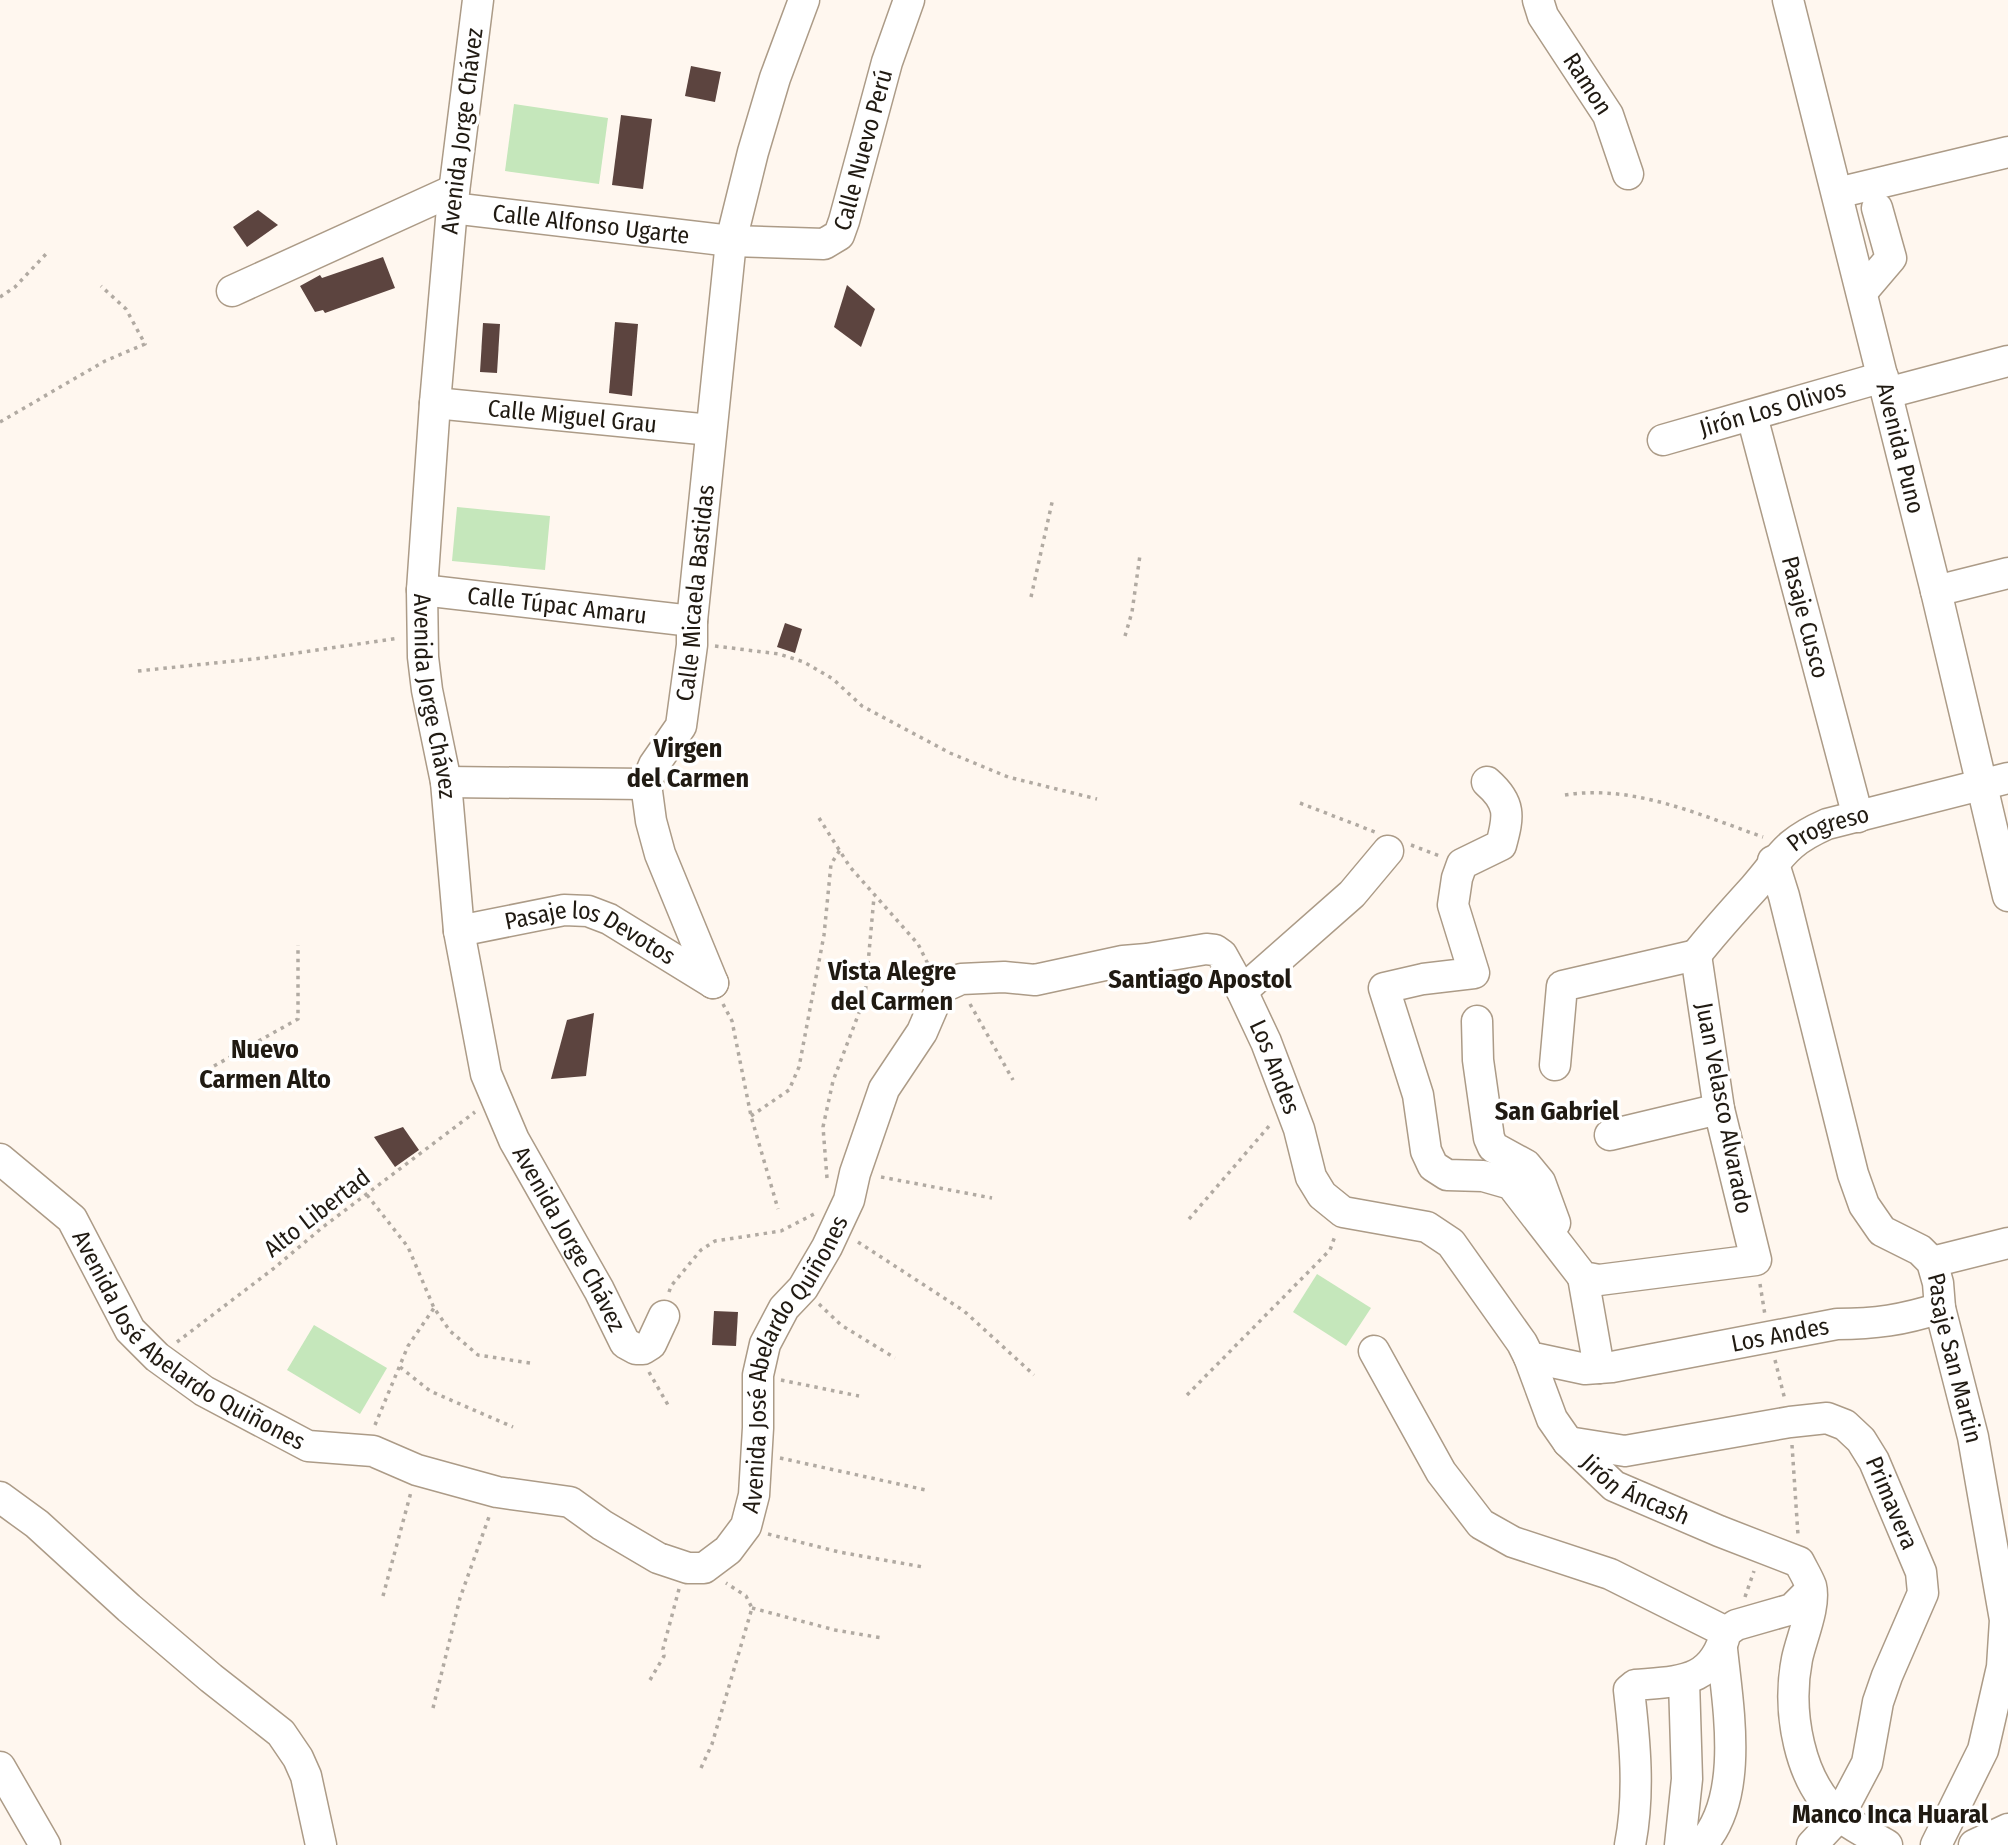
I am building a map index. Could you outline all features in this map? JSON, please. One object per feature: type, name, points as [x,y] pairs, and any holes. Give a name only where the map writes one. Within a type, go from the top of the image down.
[{"type":"street","name":"Avenida Jorge Chávez","points":[[478,0],[453,199],[435,403],[422,590],[428,690],[446,782],[459,931],[486,1074],[514,1140],[599,1290],[625,1343],[636,1349]]},
{"type":"street","name":"Calle Micaela Bastidas","points":[[646,784],[654,765],[681,726],[732,241],[760,127],[804,0]]},
{"type":"street","name":"Calle Nuevo Perú","points":[[732,241],[824,244],[839,235],[887,62],[909,0]]},
{"type":"street","name":"Ramon","points":[[1538,0],[1543,16],[1608,115],[1628,174]]},
{"type":"street","name":"Avenida Puno","points":[[1788,0],[1841,192],[1862,292],[1936,591],[1994,781],[2008,896]]},
{"type":"street","points":[[1841,192],[2008,152]]},
{"type":"street","points":[[1841,192],[1877,208],[1894,201],[1904,177]]},
{"type":"street","name":"Calle Alfonso Ugarte","points":[[453,199],[732,241]]},
{"type":"street","points":[[232,291],[453,199]]},
{"type":"street","points":[[1862,292],[1891,258],[1877,208]]},
{"type":"street","name":"Jirón Los Olivos","points":[[1663,440],[1885,385],[2008,361]]},
{"type":"street","name":"Calle Miguel Grau","points":[[435,403],[712,430]]},
{"type":"street","name":"Pasaje Cusco","points":[[1752,416],[1858,817]]},
{"type":"street","points":[[1936,591],[2008,573]]},
{"type":"street","name":"Calle Túpac Amaru","points":[[422,590],[692,633]]},
{"type":"street","name":"Progreso","points":[[1696,955],[1781,854],[1803,834],[1827,824],[1994,781]]},
{"type":"street","points":[[446,782],[646,784],[651,821],[660,854],[713,983]]},
{"type":"street","points":[[1487,782],[1500,794],[1508,819],[1501,845],[1462,864],[1453,905],[1474,973],[1423,979],[1384,988],[1418,1095],[1426,1151],[1433,1166],[1447,1175],[1483,1176],[1511,1184],[1576,1268]]},
{"type":"street","points":[[1242,991],[1352,894],[1388,851]]},
{"type":"street","name":"Pasaje San Martin","points":[[1781,854],[1784,896],[1853,1174],[1864,1205],[1882,1231],[1920,1250],[1933,1262],[1940,1308],[1973,1437],[2005,1620],[1996,1743],[1936,1845]]},
{"type":"street","name":"Pasaje los Devotos","points":[[459,931],[564,911],[587,911],[609,919],[713,983]]},
{"type":"street","name":"Los Andes","points":[[951,984],[1004,977],[1035,980],[1124,961],[1215,950],[1222,955],[1242,991],[1279,1071],[1311,1177],[1322,1195],[1343,1212]]},
{"type":"street","points":[[1555,1065],[1562,986],[1696,955]]},
{"type":"street","name":"Juan Velasco Alvarado","points":[[1576,1268],[1599,1280],[1756,1260],[1719,1109],[1696,955]]},
{"type":"street","points":[[855,1173],[884,1089],[951,984]]},
{"type":"street","points":[[1477,1021],[1478,1060],[1489,1138],[1493,1147],[1519,1159],[1540,1182],[1576,1268],[1599,1368]]},
{"type":"street","points":[[1610,1135],[1719,1109]]},
{"type":"street","name":"Avenida José Abelardo Quiñones","points":[[0,1158],[72,1219],[130,1330],[158,1357],[204,1391],[308,1446],[373,1451],[417,1470],[497,1492],[569,1502],[658,1558],[688,1568],[704,1568],[728,1550],[746,1526],[754,1495],[758,1453],[758,1375],[765,1343],[784,1308],[803,1288],[827,1220],[849,1200],[855,1173]]},
{"type":"street","points":[[1343,1212],[1427,1227],[1451,1243],[1522,1343],[1529,1357]]},
{"type":"street","points":[[1933,1262],[2008,1242]]},
{"type":"street","name":"Los Andes","points":[[1529,1357],[1585,1369],[1599,1368],[1837,1324],[1896,1321],[1940,1308]]},
{"type":"street","points":[[636,1349],[643,1349],[651,1343],[663,1316]]},
{"type":"street","points":[[1374,1351],[1441,1472],[1481,1524],[1513,1542],[1610,1574],[1728,1635]]},
{"type":"street","name":"Jirón Áncash","points":[[1529,1357],[1552,1419],[1568,1442],[1614,1486],[1799,1562],[1811,1590]]},
{"type":"street","name":"Primavera","points":[[1568,1442],[1625,1451],[1827,1418],[1845,1425],[1861,1440],[1874,1461],[1921,1572],[1923,1592],[1886,1676],[1878,1702],[1867,1763],[1839,1816],[1812,1845]]},
{"type":"street","points":[[0,1497],[37,1524],[139,1617],[281,1733],[299,1758],[306,1776],[321,1845]]},
{"type":"street","points":[[1630,1845],[1635,1817],[1635,1741],[1629,1690],[1632,1687],[1684,1681],[1709,1668],[1728,1635],[1792,1609],[1811,1590]]},
{"type":"street","points":[[1811,1590],[1811,1606],[1797,1661],[1794,1690],[1797,1736],[1802,1761],[1811,1779],[1839,1816],[1886,1845]]},
{"type":"street","points":[[1700,1845],[1713,1832],[1729,1781],[1731,1733],[1728,1635]]},
{"type":"street","points":[[1680,1845],[1687,1779],[1684,1681]]},
{"type":"street","points":[[0,1767],[45,1845]]},
{"type":"street","points":[[1974,1845],[2008,1829]]},
{"type":"path","points":[[0,297],[15,288],[46,254]]},
{"type":"path","points":[[0,422],[105,361],[145,344],[126,309],[101,286]]},
{"type":"path","points":[[1031,597],[1054,498]]},
{"type":"path","points":[[1125,636],[1132,612],[1140,555]]},
{"type":"path","points":[[692,633],[804,662],[833,680],[862,706],[950,753],[1008,776],[1097,799]]},
{"type":"path","points":[[138,671],[262,659],[423,635]]},
{"type":"path","points":[[1565,795],[1587,791],[1661,802],[1781,854]]},
{"type":"path","points":[[819,818],[849,867],[951,984],[973,1014],[1013,1080]]},
{"type":"path","points":[[751,1116],[789,1090],[799,1067],[824,935],[831,864],[840,850]]},
{"type":"path","points":[[824,1189],[827,1178],[823,1127],[833,1081],[865,997],[874,897]]},
{"type":"path","points":[[214,1066],[298,1019],[298,945]]},
{"type":"path","points":[[713,983],[732,1021],[751,1116],[778,1209]]},
{"type":"path","name":"Alto Libertad","points":[[158,1357],[496,1095]]},
{"type":"path","points":[[1189,1219],[1290,1104]]},
{"type":"path","points":[[855,1173],[930,1184],[992,1198]]},
{"type":"path","points":[[367,1195],[408,1247],[434,1308],[450,1331],[478,1356],[530,1363]]},
{"type":"path","points":[[1187,1395],[1330,1250],[1343,1212]]},
{"type":"path","points":[[663,1316],[671,1286],[701,1250],[715,1241],[781,1231],[827,1220],[964,1311],[1034,1375]]},
{"type":"path","points":[[803,1288],[841,1325],[895,1358]]},
{"type":"path","points":[[373,1451],[372,1437],[380,1409],[408,1346],[434,1308]]},
{"type":"path","points":[[636,1349],[668,1405]]},
{"type":"path","points":[[400,1367],[430,1391],[513,1427]]},
{"type":"path","points":[[758,1375],[859,1396]]},
{"type":"path","points":[[758,1453],[926,1490]]},
{"type":"path","points":[[383,1596],[417,1470]]},
{"type":"path","points":[[433,1708],[460,1598],[497,1492]]},
{"type":"path","points":[[746,1526],[839,1552],[923,1567]]},
{"type":"path","points":[[1728,1635],[1762,1546]]},
{"type":"path","points":[[650,1680],[664,1656],[663,1649],[678,1591]]},
{"type":"path","points":[[701,1768],[712,1744],[752,1608],[746,1596]]},
{"type":"path","points":[[752,1608],[835,1630],[882,1638]]},
{"type":"green space","points":[[514,104],[608,118],[599,184],[505,171]]},
{"type":"green space","points":[[457,507],[550,516],[545,570],[452,561]]},
{"type":"green space","points":[[1317,1274],[1371,1308],[1346,1346],[1293,1312]]},
{"type":"green space","points":[[314,1325],[387,1368],[360,1414],[287,1370]]},
{"type":"building","points":[[691,66],[721,72],[715,102],[685,96]]},
{"type":"building","points":[[621,115],[652,119],[643,189],[612,185]]},
{"type":"building","points":[[258,210],[278,225],[247,247],[233,227]]},
{"type":"building","points":[[383,257],[395,288],[325,313],[323,310],[315,312],[300,286],[320,275],[322,278]]},
{"type":"building","points":[[847,285],[875,309],[861,347],[834,327]]},
{"type":"building","points":[[615,322],[638,324],[632,396],[609,393]]},
{"type":"building","points":[[483,323],[500,324],[497,373],[480,372]]},
{"type":"building","points":[[785,623],[802,629],[795,653],[777,647]]},
{"type":"building","points":[[594,1013],[586,1076],[551,1079],[567,1020]]},
{"type":"building","points":[[403,1127],[419,1150],[395,1167],[374,1137]]},
{"type":"building","points":[[714,1311],[738,1312],[736,1346],[712,1345]]},
{"type":"district","name":"Virgen del Carmen","points":[[688,763]]},
{"type":"district","name":"Santiago Apostol","points":[[1200,979]]},
{"type":"district","name":"Vista Alegre del Carmen","points":[[892,986]]},
{"type":"district","name":"Nuevo Carmen Alto","points":[[265,1064]]},
{"type":"district","name":"San Gabriel","points":[[1557,1111]]},
{"type":"district","name":"Manco Inca Huaral","points":[[1890,1814]]}]
